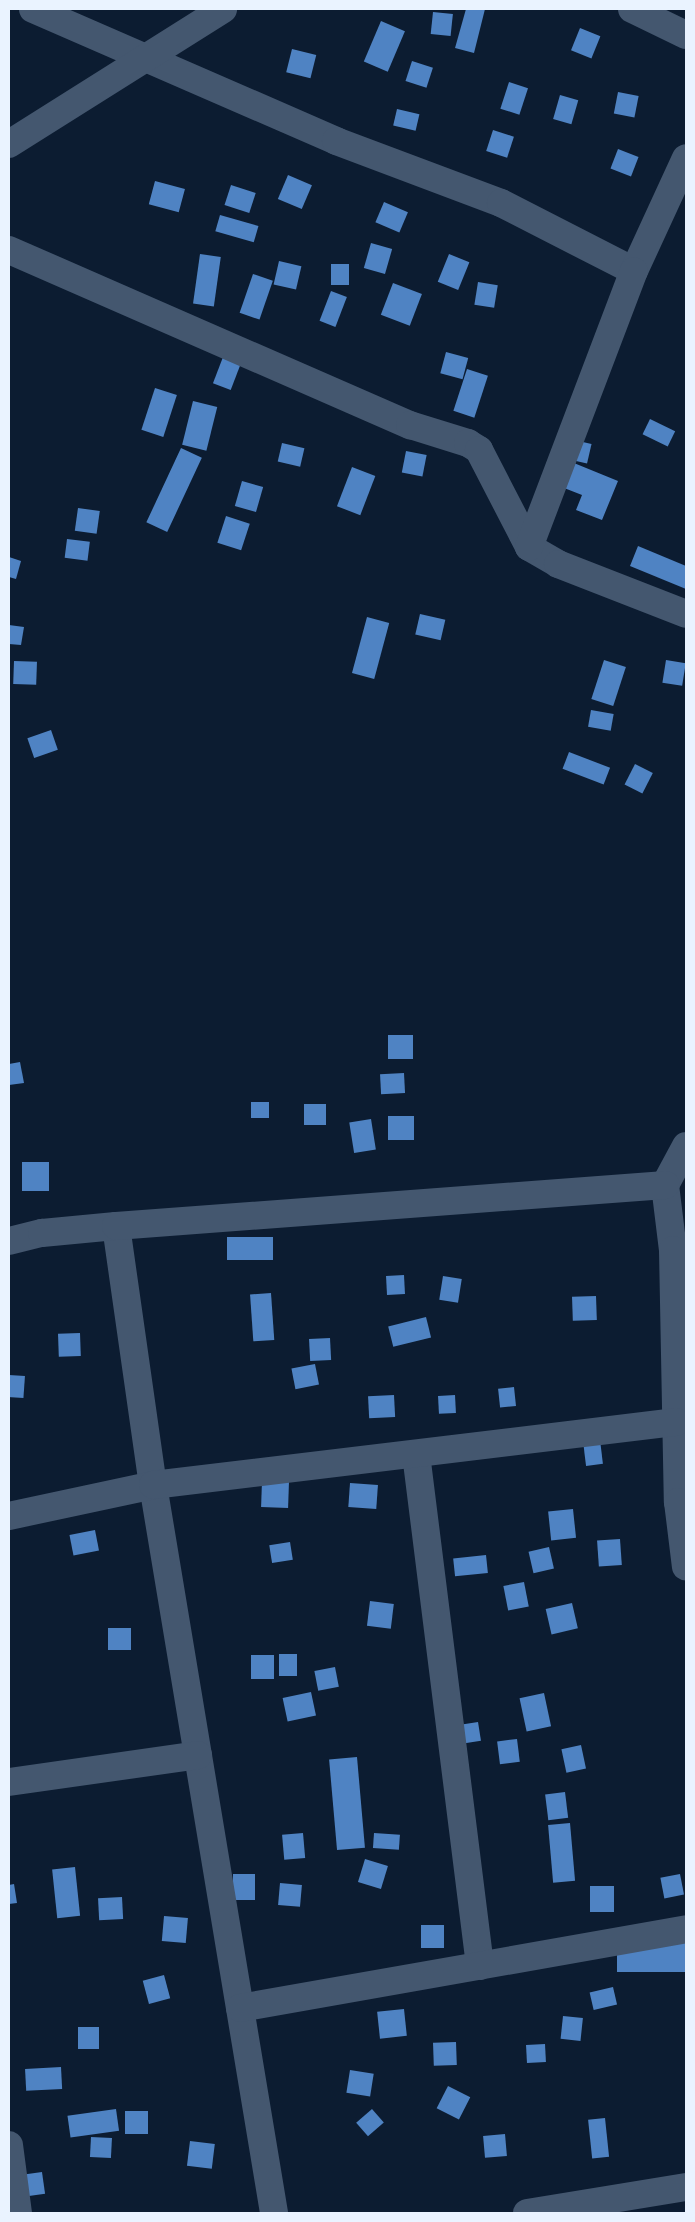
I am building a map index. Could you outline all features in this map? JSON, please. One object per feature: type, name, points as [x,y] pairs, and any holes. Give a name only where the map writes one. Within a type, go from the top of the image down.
[{"type":"street","points":[[33,9],[144,60],[336,141],[501,203],[634,271]]},
{"type":"street","points":[[9,144],[223,9]]},
{"type":"street","points":[[632,9],[686,36]]},
{"type":"street","points":[[529,547],[634,271],[686,158]]},
{"type":"street","points":[[9,250],[410,425],[468,443],[479,450],[529,547],[558,564],[686,614]]},
{"type":"street","points":[[686,1146],[665,1185],[672,1250],[678,1502],[686,1567]]},
{"type":"street","points":[[9,1241],[42,1233],[116,1226],[665,1185]]},
{"type":"street","points":[[116,1226],[153,1485],[274,2213]]},
{"type":"street","points":[[9,1516],[153,1485],[676,1422]]},
{"type":"street","points":[[416,1454],[480,1966]]},
{"type":"street","points":[[9,1782],[198,1755]]},
{"type":"street","points":[[240,2008],[686,1929]]},
{"type":"street","points":[[9,2145],[18,2213]]},
{"type":"street","points":[[527,2213],[686,2187]]},
{"type":"building","points":[[466,9],[485,9],[474,53],[455,48]]},
{"type":"building","points":[[433,12],[453,14],[451,36],[431,34]]},
{"type":"building","points":[[381,21],[405,31],[388,72],[364,62]]},
{"type":"building","points":[[580,28],[600,36],[591,58],[571,50]]},
{"type":"building","points":[[292,49],[316,55],[310,78],[286,72]]},
{"type":"building","points":[[412,61],[433,68],[426,88],[406,81]]},
{"type":"building","points":[[509,82],[528,88],[519,115],[500,109]]},
{"type":"building","points":[[618,92],[639,96],[634,118],[614,114]]},
{"type":"building","points":[[560,95],[578,100],[571,124],[553,119]]},
{"type":"building","points":[[397,109],[419,114],[416,131],[393,126]]},
{"type":"building","points":[[493,130],[514,137],[507,158],[486,151]]},
{"type":"building","points":[[618,149],[639,157],[631,176],[610,169]]},
{"type":"building","points":[[288,175],[312,185],[302,209],[278,199]]},
{"type":"building","points":[[155,181],[185,189],[179,212],[149,204]]},
{"type":"building","points":[[231,185],[256,193],[249,213],[225,205]]},
{"type":"building","points":[[384,202],[408,212],[399,232],[375,222]]},
{"type":"building","points":[[220,215],[258,226],[254,242],[215,231]]},
{"type":"building","points":[[371,243],[392,249],[385,274],[364,268]]},
{"type":"building","points":[[200,254],[221,257],[214,306],[193,304]]},
{"type":"building","points":[[449,254],[469,262],[458,290],[438,282]]},
{"type":"building","points":[[279,261],[301,266],[296,290],[274,284]]},
{"type":"building","points":[[331,264],[349,264],[349,285],[331,285]]},
{"type":"building","points":[[253,274],[273,281],[260,320],[240,313]]},
{"type":"building","points":[[478,282],[498,285],[494,308],[474,305]]},
{"type":"building","points":[[393,283],[422,294],[410,326],[381,315]]},
{"type":"building","points":[[331,291],[347,297],[335,327],[320,321]]},
{"type":"building","points":[[446,352],[468,358],[463,379],[440,373]]},
{"type":"building","points":[[223,357],[241,364],[231,390],[213,383]]},
{"type":"building","points":[[467,369],[488,376],[474,418],[453,411]]},
{"type":"building","points":[[155,388],[177,395],[163,437],[141,430]]},
{"type":"building","points":[[193,401],[217,407],[206,451],[182,445]]},
{"type":"building","points":[[650,419],[675,431],[668,447],[643,434]]},
{"type":"building","points":[[574,440],[592,444],[587,464],[570,459]]},
{"type":"building","points":[[282,443],[304,448],[300,467],[278,462]]},
{"type":"building","points":[[181,448],[202,458],[167,532],[146,522]]},
{"type":"building","points":[[406,451],[427,455],[422,477],[402,473]]},
{"type":"building","points":[[569,461],[618,481],[602,520],[576,510],[582,495],[559,486]]},
{"type":"building","points":[[352,467],[375,476],[360,515],[337,506]]},
{"type":"building","points":[[242,481],[263,487],[256,512],[235,506]]},
{"type":"building","points":[[78,508],[100,511],[97,534],[75,531]]},
{"type":"building","points":[[226,516],[250,524],[241,550],[217,543]]},
{"type":"building","points":[[67,539],[90,542],[88,561],[65,558]]},
{"type":"building","points":[[638,546],[686,566],[686,589],[630,566]]},
{"type":"building","points":[[9,557],[21,561],[16,579],[9,577]]},
{"type":"building","points":[[420,614],[445,620],[441,640],[415,634]]},
{"type":"building","points":[[367,617],[389,623],[374,679],[352,673]]},
{"type":"building","points":[[9,625],[24,627],[21,645],[9,644]]},
{"type":"building","points":[[604,660],[626,667],[613,706],[591,699]]},
{"type":"building","points":[[666,660],[686,663],[682,686],[662,683]]},
{"type":"building","points":[[14,661],[37,662],[36,685],[13,684]]},
{"type":"building","points":[[591,710],[614,714],[611,731],[588,727]]},
{"type":"building","points":[[51,730],[58,750],[34,758],[27,738]]},
{"type":"building","points":[[569,752],[610,768],[604,785],[563,769]]},
{"type":"building","points":[[635,764],[653,773],[642,794],[625,784]]},
{"type":"building","points":[[388,1035],[413,1035],[413,1059],[388,1059]]},
{"type":"building","points":[[20,1062],[24,1083],[9,1085],[9,1064]]},
{"type":"building","points":[[404,1073],[405,1093],[381,1094],[380,1074]]},
{"type":"building","points":[[251,1102],[269,1102],[269,1118],[251,1118]]},
{"type":"building","points":[[304,1104],[326,1104],[326,1125],[304,1125]]},
{"type":"building","points":[[388,1116],[414,1116],[414,1140],[388,1140]]},
{"type":"building","points":[[371,1119],[376,1150],[354,1153],[349,1122]]},
{"type":"building","points":[[22,1162],[49,1162],[49,1191],[22,1191]]},
{"type":"building","points":[[227,1237],[273,1237],[273,1260],[227,1260]]},
{"type":"building","points":[[404,1275],[405,1294],[387,1295],[386,1276]]},
{"type":"building","points":[[443,1276],[462,1279],[458,1303],[439,1300]]},
{"type":"building","points":[[271,1293],[274,1340],[253,1341],[250,1294]]},
{"type":"building","points":[[596,1296],[597,1320],[573,1321],[572,1297]]},
{"type":"building","points":[[426,1317],[431,1337],[393,1347],[388,1326]]},
{"type":"building","points":[[80,1333],[81,1356],[59,1357],[58,1334]]},
{"type":"building","points":[[330,1338],[331,1360],[310,1361],[309,1339]]},
{"type":"building","points":[[315,1364],[319,1385],[295,1389],[291,1369]]},
{"type":"building","points":[[9,1375],[25,1376],[23,1398],[9,1397]]},
{"type":"building","points":[[514,1387],[516,1406],[500,1408],[498,1389]]},
{"type":"building","points":[[394,1395],[395,1417],[369,1418],[368,1396]]},
{"type":"building","points":[[455,1395],[456,1413],[439,1414],[438,1396]]},
{"type":"building","points":[[600,1440],[603,1464],[586,1466],[583,1442]]},
{"type":"building","points":[[262,1481],[289,1482],[288,1508],[261,1507]]},
{"type":"building","points":[[350,1483],[378,1485],[376,1509],[348,1507]]},
{"type":"building","points":[[573,1509],[576,1538],[551,1540],[548,1512]]},
{"type":"building","points":[[95,1530],[99,1551],[73,1556],[69,1535]]},
{"type":"building","points":[[620,1539],[622,1565],[599,1567],[597,1541]]},
{"type":"building","points":[[290,1542],[293,1560],[272,1563],[269,1545]]},
{"type":"building","points":[[549,1547],[554,1568],[533,1573],[529,1552]]},
{"type":"building","points":[[486,1555],[488,1573],[455,1576],[453,1558]]},
{"type":"building","points":[[524,1582],[529,1607],[508,1611],[503,1586]]},
{"type":"building","points":[[370,1601],[394,1604],[391,1629],[367,1626]]},
{"type":"building","points":[[572,1603],[578,1628],[552,1634],[546,1609]]},
{"type":"building","points":[[108,1628],[131,1628],[131,1650],[108,1650]]},
{"type":"building","points":[[279,1654],[297,1654],[297,1676],[279,1676]]},
{"type":"building","points":[[251,1655],[274,1655],[274,1679],[251,1679]]},
{"type":"building","points":[[335,1667],[339,1687],[318,1691],[314,1671]]},
{"type":"building","points":[[311,1692],[316,1715],[288,1722],[283,1698]]},
{"type":"building","points":[[544,1693],[551,1726],[527,1731],[520,1698]]},
{"type":"building","points":[[478,1722],[481,1741],[463,1744],[460,1725]]},
{"type":"building","points":[[517,1739],[520,1762],[500,1764],[497,1741]]},
{"type":"building","points":[[581,1745],[586,1768],[566,1773],[561,1749]]},
{"type":"building","points":[[357,1757],[365,1848],[337,1850],[329,1759]]},
{"type":"building","points":[[565,1792],[568,1818],[548,1820],[545,1794]]},
{"type":"building","points":[[570,1823],[575,1881],[553,1883],[548,1825]]},
{"type":"building","points":[[303,1833],[305,1858],[284,1860],[282,1835]]},
{"type":"building","points":[[374,1833],[400,1835],[399,1850],[373,1848]]},
{"type":"building","points":[[365,1859],[388,1866],[381,1889],[358,1882]]},
{"type":"building","points":[[75,1867],[80,1916],[57,1918],[52,1869]]},
{"type":"building","points":[[233,1874],[255,1874],[255,1900],[233,1900]]},
{"type":"building","points":[[680,1874],[684,1895],[664,1898],[660,1878]]},
{"type":"building","points":[[280,1883],[302,1885],[300,1907],[278,1905]]},
{"type":"building","points":[[14,1884],[17,1903],[9,1904],[9,1885]]},
{"type":"building","points":[[590,1886],[614,1886],[614,1912],[590,1912]]},
{"type":"building","points":[[122,1897],[123,1919],[99,1920],[98,1898]]},
{"type":"building","points":[[164,1916],[188,1918],[186,1943],[162,1941]]},
{"type":"building","points":[[421,1925],[444,1925],[444,1948],[421,1948]]},
{"type":"building","points":[[617,1943],[686,1943],[686,1972],[617,1972]]},
{"type":"building","points":[[164,1975],[170,1998],[149,2004],[143,1981]]},
{"type":"building","points":[[613,1987],[617,2005],[594,2010],[590,1992]]},
{"type":"building","points":[[404,2009],[407,2036],[380,2039],[377,2012]]},
{"type":"building","points":[[563,2016],[583,2018],[580,2041],[561,2039]]},
{"type":"building","points":[[78,2027],[99,2027],[99,2049],[78,2049]]},
{"type":"building","points":[[456,2042],[457,2065],[434,2066],[433,2043]]},
{"type":"building","points":[[545,2044],[546,2062],[527,2063],[526,2045]]},
{"type":"building","points":[[61,2067],[62,2089],[26,2091],[25,2069]]},
{"type":"building","points":[[350,2070],[374,2074],[370,2096],[346,2093]]},
{"type":"building","points":[[448,2086],[470,2097],[459,2120],[437,2108]]},
{"type":"building","points":[[116,2109],[119,2131],[71,2138],[67,2116]]},
{"type":"building","points":[[372,2109],[384,2123],[368,2136],[356,2123]]},
{"type":"building","points":[[125,2111],[148,2111],[148,2134],[125,2134]]},
{"type":"building","points":[[605,2118],[609,2157],[592,2159],[588,2120]]},
{"type":"building","points":[[505,2134],[507,2156],[485,2158],[483,2136]]},
{"type":"building","points":[[91,2137],[112,2138],[111,2158],[90,2157]]},
{"type":"building","points":[[190,2141],[215,2144],[212,2169],[187,2166]]},
{"type":"building","points":[[42,2172],[45,2194],[25,2197],[22,2175]]}]
